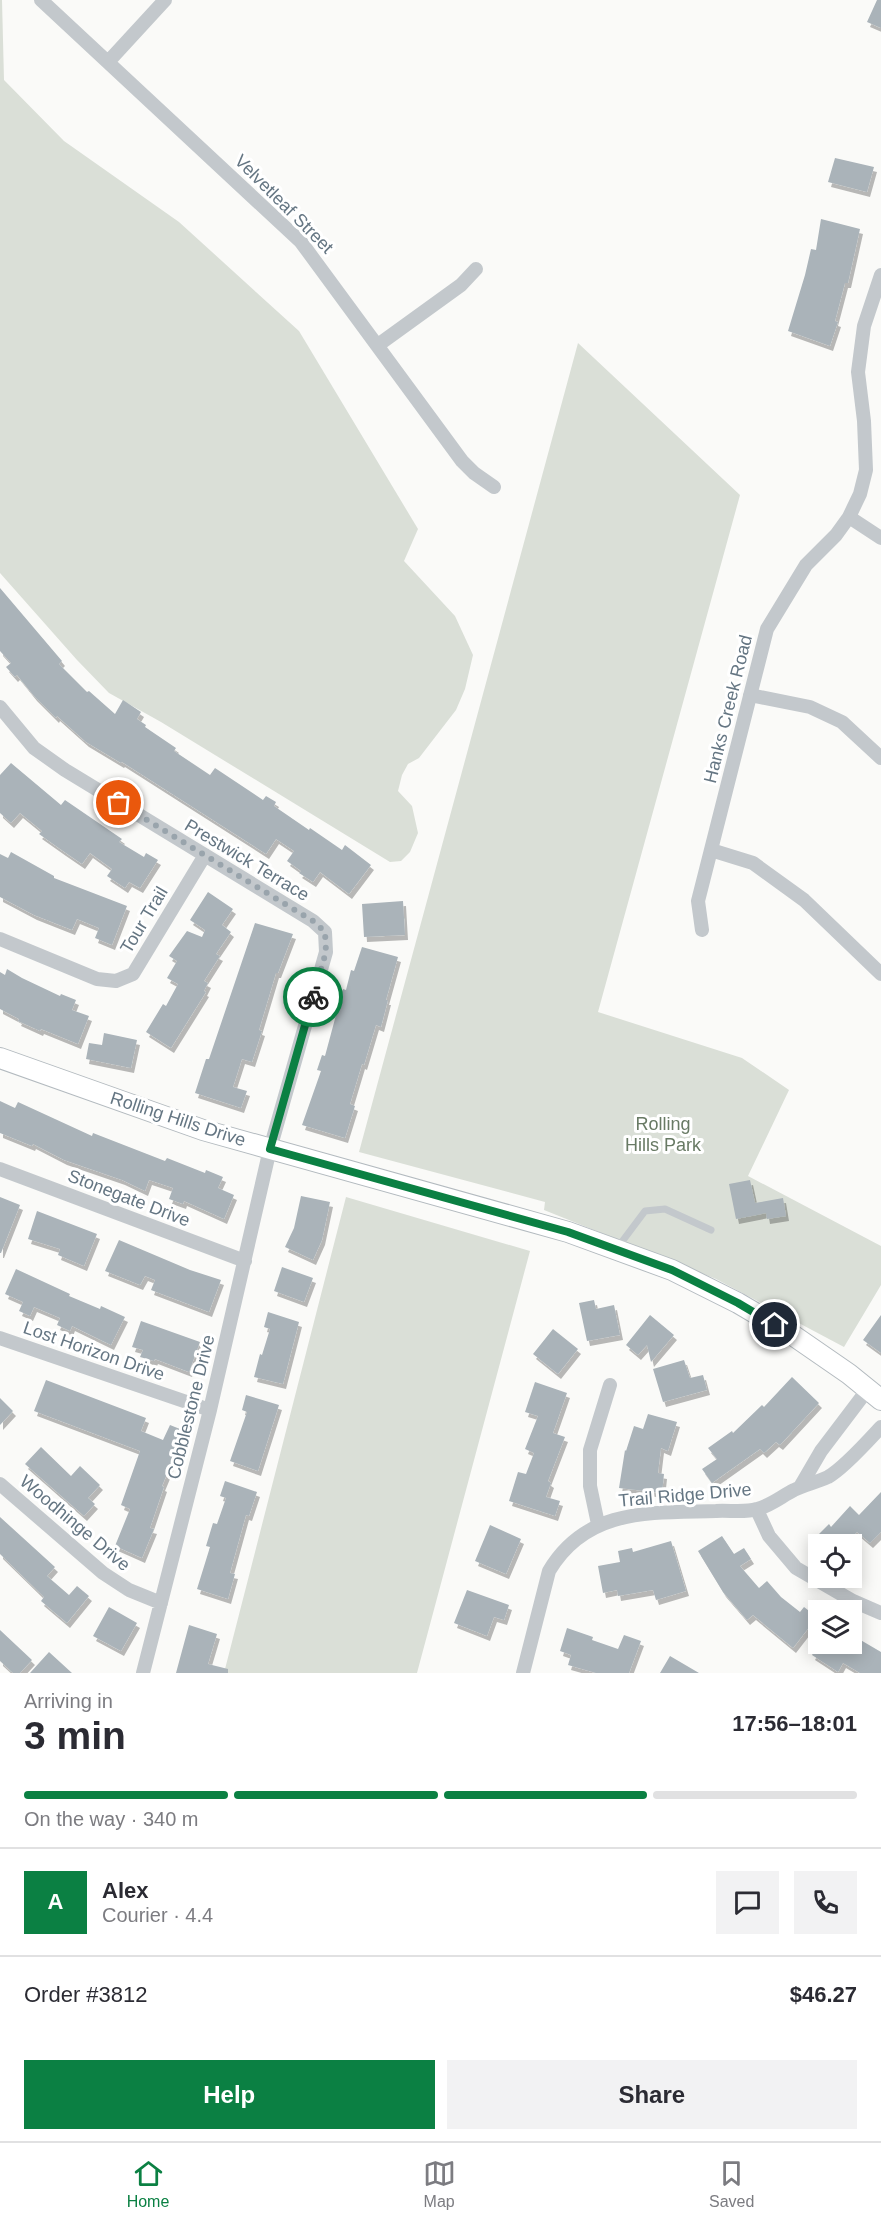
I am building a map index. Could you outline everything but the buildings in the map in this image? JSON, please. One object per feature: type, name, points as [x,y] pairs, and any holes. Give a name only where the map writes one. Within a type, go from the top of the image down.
[{"type":"street","name":"Velvetleaf Street","points":[[41,0],[301,242],[462,461],[494,487]]},
{"type":"street","points":[[108,62],[165,0]]},
{"type":"street","points":[[378,345],[461,285],[476,269]]},
{"type":"street","name":"Hanks Creek Road","points":[[702,930],[698,901],[767,629],[806,565],[836,535],[849,517],[860,494],[866,470],[864,422],[858,372],[864,326],[881,275]]},
{"type":"street","points":[[849,517],[881,538]]},
{"type":"street","points":[[750,694],[810,707],[842,722],[881,758]]},
{"type":"street","name":"Prestwick Terrace","points":[[0,707],[34,748],[65,770],[313,921],[325,932],[326,952],[270,1149]]},
{"type":"street","points":[[711,850],[753,862],[804,900],[881,974]]},
{"type":"street","name":"Tour Trail","points":[[0,939],[97,979],[116,981],[133,974],[205,855]]},
{"type":"street","name":"Rolling Hills Drive","points":[[0,1058],[203,1130],[531,1221],[672,1270],[738,1303],[794,1336],[874,1395]]},
{"type":"street","name":"Cobblestone Drive","points":[[143,1673],[210,1410],[270,1149]]},
{"type":"street","name":"Stonegate Drive","points":[[0,1169],[245,1261]]},
{"type":"street","name":"Lost Horizon Drive","points":[[0,1338],[210,1410]]},
{"type":"street","points":[[598,1524],[590,1486],[590,1450],[610,1385]]},
{"type":"street","points":[[800,1487],[821,1451],[874,1395]]},
{"type":"street","name":"Trail Ridge Drive","points":[[523,1673],[549,1571],[569,1545],[598,1524],[630,1515],[652,1513],[757,1510],[800,1487],[830,1476],[881,1427]]},
{"type":"street","name":"Woodhinge Drive","points":[[0,1484],[103,1573],[129,1590],[161,1603]]},
{"type":"street","points":[[757,1510],[769,1536],[795,1568],[853,1601],[881,1613]]},
{"type":"lane","points":[[616,1249],[645,1211],[665,1209],[711,1230]]},
{"type":"green space","points":[[0,0],[2,0],[4,80],[64,141],[179,222],[299,331],[418,529],[404,561],[455,616],[473,655],[465,689],[456,710],[419,758],[408,764],[402,775],[398,791],[412,806],[418,833],[410,852],[401,861],[390,862],[161,722],[109,693],[0,573]]},
{"type":"green space","name":"Rolling Hills Park","points":[[578,343],[740,495],[598,1012],[742,1058],[789,1090],[748,1176],[881,1246],[881,1285],[844,1347],[716,1279],[544,1210],[545,1202],[359,1152]]},
{"type":"green space","points":[[346,1197],[530,1251],[417,1673],[224,1673]]},
{"type":"way so far","points":[[119,803],[313,921],[325,932],[326,952],[313,997]]},
{"type":"route","points":[[313,997],[270,1149],[531,1221],[626,1252],[672,1270],[738,1303],[775,1325]]}]
